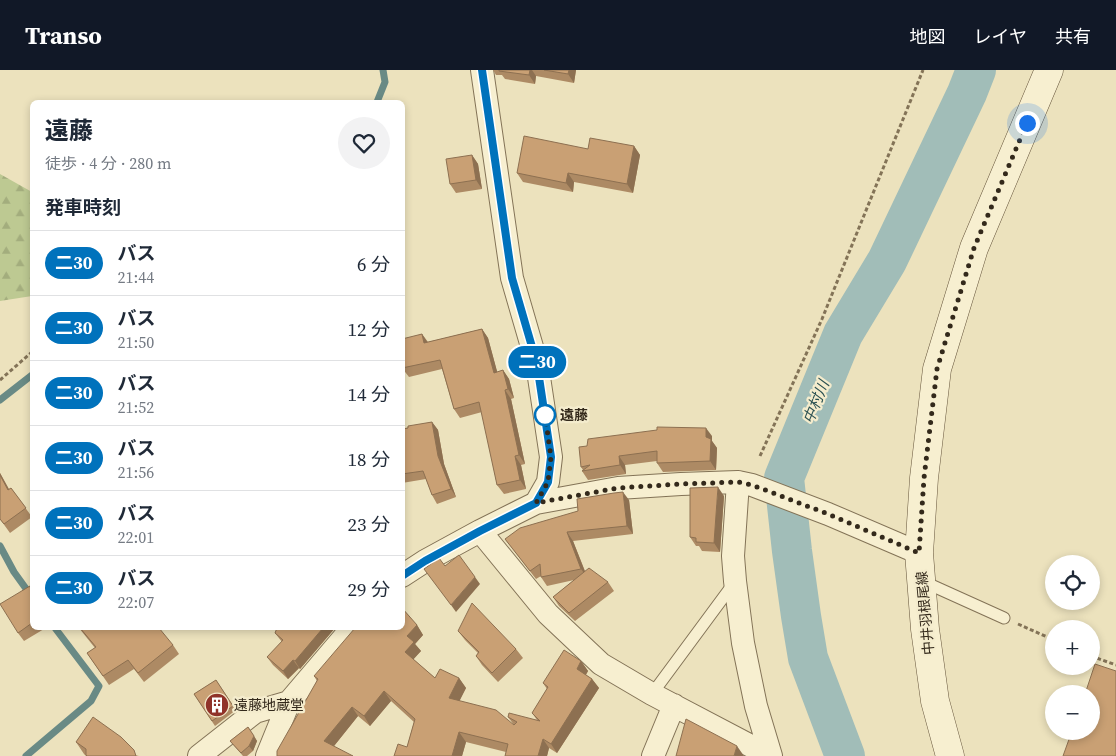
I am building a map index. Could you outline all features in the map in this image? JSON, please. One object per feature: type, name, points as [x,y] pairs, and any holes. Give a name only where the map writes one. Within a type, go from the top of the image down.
[{"type":"main road","name":"中井羽根尾線","points":[[950,756],[935,701],[925,628],[919,553],[924,478],[937,369],[974,248],[1049,70]]},
{"type":"street","points":[[482,70],[512,278],[537,364],[551,457],[548,482],[536,503]]},
{"type":"street","points":[[405,574],[480,531],[536,503],[618,488],[681,484],[745,484],[828,514],[919,553]]},
{"type":"street","points":[[745,484],[732,556],[743,643],[756,706],[771,756]]},
{"type":"street","points":[[480,531],[548,614],[601,664],[652,694],[771,756]]},
{"type":"street","points":[[267,756],[289,702],[350,630]]},
{"type":"street","points":[[199,756],[255,712],[289,702]]},
{"type":"street","points":[[653,756],[674,705]]},
{"type":"lane","points":[[652,694],[735,581]]},
{"type":"lane","points":[[922,581],[1004,618]]},
{"type":"path","points":[[760,456],[822,319],[923,70]]},
{"type":"path","points":[[0,380],[30,354]]},
{"type":"path","points":[[1004,618],[1045,636]]},
{"type":"path","points":[[1100,659],[1116,664]]},
{"type":"green space","points":[[0,174],[30,191],[30,296],[0,301]]},
{"type":"building","points":[[499,70],[530,70],[529,75]]},
{"type":"building","points":[[544,70],[569,70],[568,74]]},
{"type":"building","points":[[524,136],[588,149],[590,138],[634,146],[627,184],[568,173],[566,183],[517,173]]},
{"type":"building","points":[[472,155],[476,180],[450,184],[446,159]]},
{"type":"building","points":[[482,329],[494,373],[503,370],[508,389],[505,390],[519,455],[515,456],[520,480],[497,485],[479,402],[454,409],[440,360],[405,367],[405,338],[422,334],[424,343]]},
{"type":"building","points":[[432,422],[438,456],[451,489],[432,495],[423,471],[405,474],[405,428],[408,428],[408,426]]},
{"type":"building","points":[[657,427],[706,428],[706,437],[711,439],[710,461],[657,463],[657,451],[619,456],[620,465],[582,471],[590,465],[581,467],[579,447],[587,446],[588,439],[657,430]]},
{"type":"building","points":[[0,475],[8,490],[11,488],[26,508],[4,524],[0,519]]},
{"type":"building","points":[[718,487],[714,543],[696,542],[696,538],[690,537],[690,488]]},
{"type":"building","points":[[623,492],[627,526],[567,532],[581,569],[541,577],[540,564],[530,571],[505,539],[520,528],[578,511],[577,499]]},
{"type":"building","points":[[459,555],[475,577],[451,605],[424,569],[439,558],[445,566]]},
{"type":"building","points":[[589,568],[608,582],[569,613],[553,597]]},
{"type":"building","points":[[30,586],[30,624],[18,633],[0,604]]},
{"type":"building","points":[[472,603],[516,649],[492,673],[476,656],[479,652],[458,631]]},
{"type":"building","points":[[405,611],[417,625],[407,636],[414,642],[405,652],[435,678],[440,669],[459,678],[449,698],[496,710],[514,725],[517,722],[508,717],[509,713],[540,721],[532,713],[548,687],[543,683],[564,650],[581,661],[577,669],[592,679],[551,744],[543,739],[538,756],[505,756],[508,744],[459,732],[452,756],[394,756],[398,744],[407,747],[415,719],[384,691],[364,716],[352,707],[324,741],[353,756],[277,756],[277,751],[318,679],[314,676],[353,630],[405,630]]},
{"type":"building","points":[[82,630],[161,630],[173,645],[138,673],[128,660],[103,676],[87,653],[96,647]]},
{"type":"building","points":[[276,630],[321,630],[295,661],[293,660],[283,671],[267,657],[283,640],[275,633]]},
{"type":"building","points":[[1100,666],[1116,671],[1116,756],[1063,756],[1069,740],[1100,740],[1100,685],[1088,685],[1091,675],[1100,675]]},
{"type":"building","name":"遠藤地蔵堂","points":[[216,680],[233,706],[212,721],[194,694]]},
{"type":"building","points":[[93,717],[121,737],[134,750],[136,756],[87,756],[86,749],[76,742]]},
{"type":"building","points":[[686,719],[737,746],[734,756],[676,756]]},
{"type":"building","points":[[248,727],[254,736],[249,746],[241,753],[230,741]]},
{"type":"waterway","points":[[378,100],[385,82],[383,70]]},
{"type":"waterway","name":"中村川","points":[[845,756],[808,658],[792,551],[784,478],[843,334],[887,261],[967,93],[976,70]]},
{"type":"waterway","points":[[0,400],[30,377]]},
{"type":"waterway","points":[[0,546],[14,572],[30,594]]},
{"type":"waterway","points":[[26,756],[91,701],[99,686],[57,630]]},
{"type":"bus line","name":"二30","points":[[405,574],[480,531],[536,503],[548,482],[551,457],[537,364],[512,278],[482,70]]},
{"type":"place","name":"遠藤","points":[[545,415]]},
{"type":"place","name":"遠藤地蔵堂","points":[[217,705]]},
{"type":"route","points":[[545,415],[551,457],[548,482],[536,503],[618,488],[738,482],[752,485],[828,514],[919,553],[924,478],[937,369],[974,248],[1027,123]]}]
